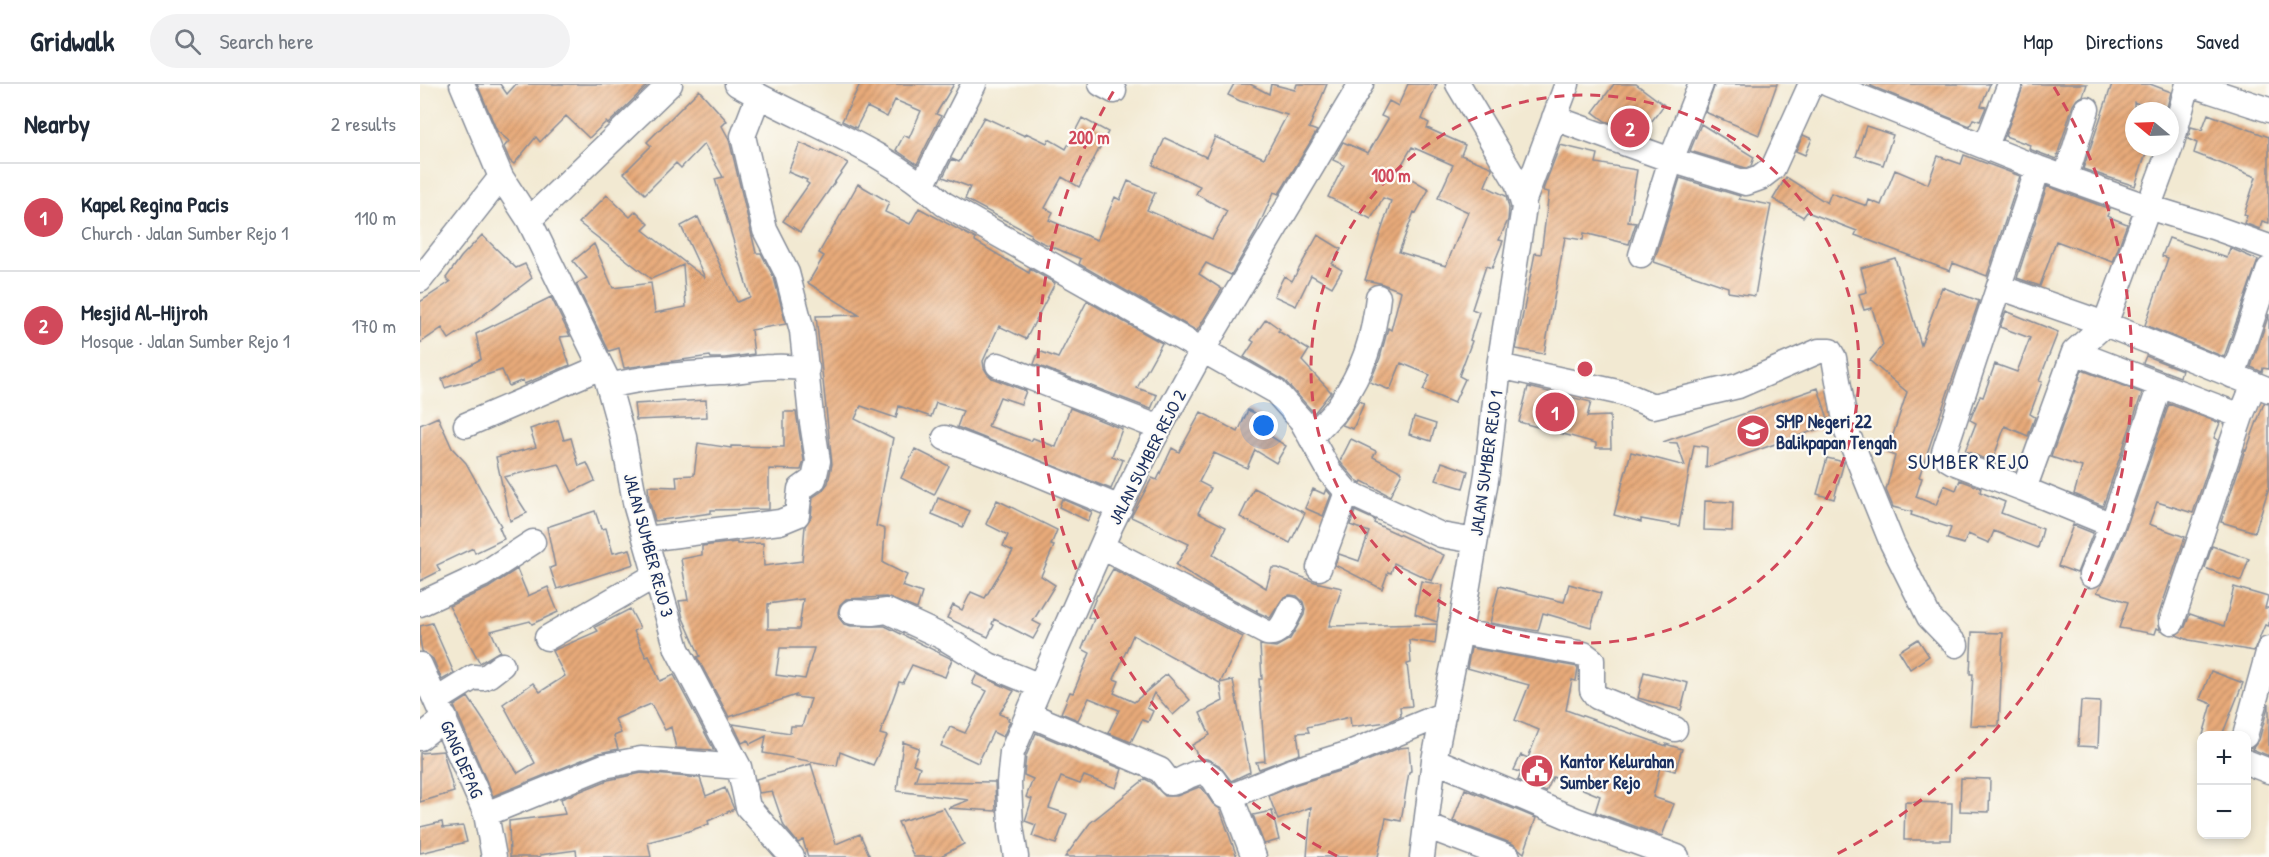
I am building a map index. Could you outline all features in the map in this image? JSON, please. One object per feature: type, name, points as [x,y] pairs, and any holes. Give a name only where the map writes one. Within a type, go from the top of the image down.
[{"type":"street","name":"JALAN SUMBER REJO 3","points":[[462,84],[501,177],[565,272],[605,377],[623,438],[636,507],[677,649],[739,767],[748,807],[792,857]]},
{"type":"street","points":[[529,220],[670,84]]},
{"type":"street","points":[[737,84],[758,97],[859,145],[923,184],[944,204],[1275,391],[1301,420],[1330,472],[1347,492],[1441,535],[1475,541]]},
{"type":"street","points":[[923,184],[974,84]]},
{"type":"street","name":"JALAN SUMBER REJO 2","points":[[1016,857],[1011,826],[1009,783],[1012,752],[1102,547],[1160,428],[1202,351],[1362,84]]},
{"type":"street","points":[[1458,84],[1517,183],[1524,200]]},
{"type":"street","name":"JALAN SUMBER REJO 1","points":[[1422,857],[1434,760],[1460,632],[1487,474],[1499,366],[1524,213],[1524,200],[1567,84]]},
{"type":"street","points":[[1641,255],[1671,160],[1701,84]]},
{"type":"street","points":[[1554,118],[1671,160],[1746,183],[1760,178],[1773,168],[1811,84]]},
{"type":"street","points":[[1828,84],[2038,168],[2269,247]]},
{"type":"street","points":[[1986,146],[2010,84]]},
{"type":"street","points":[[2024,489],[2074,352],[2105,324],[2171,146],[2189,84],[2269,110]]},
{"type":"street","points":[[646,539],[780,522],[797,515],[801,489],[814,479],[818,461],[802,331],[787,273],[765,230],[743,136],[758,97]]},
{"type":"street","points":[[2066,177],[2087,109]]},
{"type":"street","points":[[2038,168],[1944,453],[1953,462],[2112,525]]},
{"type":"street","points":[[420,280],[501,177]]},
{"type":"street","points":[[2172,622],[2252,383],[2269,269]]},
{"type":"street","points":[[1999,287],[2105,324],[2252,383]]},
{"type":"street","points":[[1311,438],[1338,407],[1367,358],[1375,327],[1378,297]]},
{"type":"street","points":[[1499,366],[1622,393],[1653,406],[1738,386],[1819,351],[1830,351],[1834,358],[1847,432],[1892,543],[1929,617],[1956,645]]},
{"type":"street","points":[[2074,352],[2241,416]]},
{"type":"street","points":[[466,425],[605,377],[637,379],[747,368],[778,366],[807,368]]},
{"type":"street","points":[[998,366],[1160,428]]},
{"type":"street","points":[[2091,575],[2112,525],[2160,386]]},
{"type":"street","points":[[945,438],[1120,508]]},
{"type":"street","points":[[1319,568],[1347,492]]},
{"type":"street","points":[[420,604],[482,574],[533,542]]},
{"type":"street","points":[[1102,547],[1267,633],[1276,633],[1280,630],[1291,609]]},
{"type":"street","points":[[547,638],[657,575]]},
{"type":"street","points":[[852,612],[887,611],[944,637],[989,664],[1040,686]]},
{"type":"street","points":[[1460,632],[1584,654],[1592,660],[1592,690],[1597,697],[1675,729]]},
{"type":"street","points":[[2246,731],[2269,649]]},
{"type":"street","name":"GANG DEPAG","points":[[420,665],[486,814],[494,857]]},
{"type":"street","points":[[420,738],[441,709],[474,677],[483,678],[502,665]]},
{"type":"street","points":[[1028,714],[1160,770],[1170,783],[1196,772],[1207,774],[1211,776],[1224,796],[1232,798],[1265,781],[1338,757],[1444,714]]},
{"type":"street","points":[[486,814],[604,766],[641,759],[739,767]]},
{"type":"street","points":[[1434,760],[1576,820],[1677,857]]},
{"type":"street","points":[[2251,764],[2269,771]]},
{"type":"street","points":[[1232,798],[1254,857]]},
{"type":"street","points":[[1426,826],[1508,857]]},
{"type":"building","points":[[477,84],[500,84],[507,94],[516,84],[649,84],[608,124],[606,122],[589,138],[566,116],[540,142],[536,137],[514,164],[510,161],[504,147],[509,141],[497,131]]},
{"type":"building","points":[[860,84],[954,84],[936,114],[941,116],[917,164],[896,150],[904,135],[909,138],[921,111],[895,100],[887,117],[867,107],[856,128],[842,121]]},
{"type":"building","points":[[1234,84],[1250,84],[1269,94],[1271,84],[1295,90],[1297,84],[1327,84],[1309,128],[1317,131],[1279,194],[1274,192],[1256,232],[1231,275],[1206,263],[1199,274],[1222,289],[1197,331],[1079,264],[1081,259],[1041,242],[1030,236],[1031,234],[965,199],[970,187],[943,177],[952,159],[959,162],[984,117],[1025,136],[1026,133],[1047,143],[1049,139],[1066,149],[1082,118],[1108,132],[1079,187],[1062,177],[1045,208],[1053,212],[1049,220],[1097,240],[1115,197],[1120,200],[1128,181],[1155,193],[1147,210],[1212,239],[1227,211],[1196,194],[1200,186],[1153,165],[1165,138],[1206,157],[1215,137],[1264,158],[1287,115],[1240,101],[1228,95]]},
{"type":"building","points":[[1408,84],[1437,84],[1422,119],[1429,123],[1427,128],[1465,145],[1461,155],[1491,167],[1485,186],[1506,196],[1509,208],[1508,220],[1499,240],[1503,241],[1492,268],[1486,266],[1472,309],[1479,312],[1470,340],[1472,341],[1459,376],[1465,379],[1454,403],[1423,390],[1430,375],[1401,363],[1390,390],[1370,382],[1380,358],[1388,328],[1391,330],[1401,291],[1365,280],[1391,201],[1383,198],[1371,219],[1328,197],[1344,165],[1333,160],[1343,142],[1368,153],[1388,119],[1381,116],[1389,101],[1398,106]],"holes":[[[1412,147],[1453,165],[1438,198],[1468,212],[1446,266],[1399,252],[1414,212],[1416,213],[1429,189],[1398,171]]]},
{"type":"building","points":[[1614,84],[1636,84],[1664,105],[1642,134],[1605,121],[1593,112]]},
{"type":"building","points":[[1715,84],[1777,84],[1759,135],[1705,112]]},
{"type":"building","points":[[1871,84],[1990,84],[1981,106],[1986,107],[1980,121],[1973,119],[1970,126],[1871,86]]},
{"type":"building","points":[[2024,84],[2087,84],[2083,96],[2073,105],[2056,159],[2029,149],[2030,145],[2005,136]]},
{"type":"building","points":[[2112,84],[2150,84],[2171,92],[2168,102],[2125,102],[2125,156],[2145,156],[2135,186],[2083,169]]},
{"type":"building","points":[[699,90],[727,121],[722,126],[729,139],[756,253],[761,253],[774,278],[786,324],[751,330],[754,354],[725,358],[711,358],[710,356],[624,368],[619,348],[609,351],[576,284],[587,278],[573,261],[594,244],[613,288],[651,283],[655,313],[686,307],[683,265],[651,279],[579,223],[607,195],[630,217],[636,211],[649,224],[643,230],[705,278],[681,226],[698,217],[737,302],[750,297],[715,179],[723,177],[704,144],[681,168],[676,163],[645,194],[624,173],[651,146],[647,142]]},
{"type":"building","points":[[2208,114],[2269,137],[2269,223],[2262,221],[2260,229],[2244,223],[2247,216],[2244,215],[2256,177],[2194,153],[2197,143],[2188,139],[2191,127],[2202,130]]},
{"type":"building","points":[[1701,124],[1754,157],[1751,166],[1746,168],[1690,151]]},
{"type":"building","points":[[1866,126],[1893,135],[1883,165],[1856,156]]},
{"type":"building","points":[[1803,135],[1812,139],[1805,155],[1796,151]]},
{"type":"building","points":[[800,143],[821,152],[822,150],[848,163],[800,232],[783,221],[809,184],[807,180],[788,172]]},
{"type":"building","points":[[1560,145],[1598,154],[1596,163],[1637,170],[1628,222],[1636,223],[1629,244],[1584,233],[1583,240],[1565,237],[1544,354],[1516,349],[1535,253],[1541,254],[1549,192],[1543,191]]},
{"type":"building","points":[[1964,155],[2020,176],[1987,276],[1953,263],[1950,271],[1855,235],[1857,231],[1807,212],[1803,217],[1773,199],[1786,177],[1827,203],[1831,193],[1867,206],[1869,200],[1881,205],[1895,170],[1928,184],[1938,156],[1961,164]]},
{"type":"building","points":[[1680,178],[1740,196],[1739,199],[1771,205],[1755,296],[1728,292],[1728,287],[1654,262]]},
{"type":"building","points":[[858,184],[889,202],[885,212],[910,224],[919,208],[976,239],[975,241],[1029,273],[1030,269],[1055,283],[1026,339],[999,326],[983,361],[984,368],[992,378],[1026,391],[1021,404],[1000,397],[988,426],[1031,441],[1033,438],[1056,447],[1070,408],[1122,429],[1112,456],[1123,460],[1111,489],[957,427],[963,411],[936,403],[931,417],[899,406],[896,418],[861,406],[855,419],[893,438],[876,526],[885,529],[883,563],[907,575],[902,586],[922,593],[917,609],[886,597],[846,599],[840,605],[839,618],[844,624],[851,626],[885,626],[952,659],[945,677],[912,665],[903,683],[899,682],[880,734],[887,736],[873,765],[840,752],[837,766],[763,753],[766,736],[750,744],[748,740],[742,743],[733,724],[790,733],[791,726],[802,726],[811,699],[795,697],[796,695],[729,717],[697,657],[700,656],[683,618],[679,601],[688,600],[681,559],[702,555],[702,546],[737,542],[737,544],[763,543],[764,566],[802,561],[805,526],[811,517],[813,497],[828,483],[832,464],[816,316],[859,315],[808,283],[824,256],[819,253]],"holes":[[[803,599],[799,629],[768,629],[768,604]],[[780,648],[814,648],[805,679],[776,675]]]},
{"type":"building","points":[[2047,186],[2110,209],[2107,216],[2127,224],[2113,262],[2056,241],[2040,286],[2017,278]]},
{"type":"building","points":[[482,235],[516,268],[525,264],[532,278],[449,339],[442,328],[420,343],[420,302],[450,282],[446,278],[461,257]]},
{"type":"building","points":[[1318,235],[1341,249],[1332,264],[1342,270],[1332,287],[1311,275],[1296,306],[1274,296],[1284,276],[1292,281]]},
{"type":"building","points":[[2169,238],[2227,258],[2230,248],[2258,260],[2224,357],[2145,325],[2168,258],[2162,256]]},
{"type":"building","points":[[1895,258],[1921,345],[1942,287],[1979,301],[1919,477],[1922,478],[1916,497],[1936,505],[1944,485],[1956,490],[1960,480],[1981,488],[1980,492],[2005,502],[2001,513],[2043,529],[2038,548],[1994,531],[1989,543],[1968,534],[1964,544],[1947,539],[1951,528],[1893,507],[1886,490],[1895,456],[1887,453],[1907,392],[1870,361],[1883,345],[1872,308],[1864,310],[1859,294],[1867,292],[1861,268]]},
{"type":"building","points":[[551,297],[570,336],[560,337],[570,365],[524,384],[523,380],[509,386],[502,370],[445,388],[442,379],[481,359],[476,334]]},
{"type":"building","points":[[1087,301],[1162,343],[1137,388],[1157,395],[1151,409],[1034,364],[1039,351],[1058,358]]},
{"type":"building","points":[[2006,311],[2058,332],[2039,381],[2042,382],[2030,414],[2035,417],[2028,436],[2005,426],[1992,462],[1965,451],[1976,423],[1970,420],[1980,396],[1983,397],[1995,364],[2017,372],[2030,338],[2000,327]]},
{"type":"building","points":[[2269,314],[2269,369],[2263,368],[2262,372],[2251,367]]},
{"type":"building","points":[[1266,319],[1280,329],[1278,331],[1309,350],[1302,361],[1331,392],[1314,413],[1285,381],[1244,357],[1254,342],[1251,340]]},
{"type":"building","points":[[2146,356],[2182,370],[2180,377],[2143,363]]},
{"type":"building","points":[[2082,370],[2142,393],[2103,506],[2074,494],[2082,467],[2051,457]]},
{"type":"building","points":[[1528,387],[1591,402],[1587,417],[1610,416],[1611,448],[1596,448],[1596,443],[1519,422]]},
{"type":"building","points":[[1818,388],[1830,425],[1706,468],[1707,447],[1694,445],[1679,526],[1641,519],[1641,522],[1614,515],[1631,452],[1685,466],[1677,443],[1663,442]]},
{"type":"building","points":[[706,400],[707,417],[636,420],[634,404]]},
{"type":"building","points":[[1359,401],[1364,403],[1353,429],[1342,425]]},
{"type":"building","points":[[2264,403],[2269,404],[2269,487],[2255,532],[2221,522],[2245,450]]},
{"type":"building","points":[[2169,404],[2220,423],[2214,438],[2218,440],[2193,513],[2157,502],[2149,524],[2185,537],[2158,617],[2160,630],[2157,628],[2155,634],[2119,628],[2128,602],[2097,592],[2125,531]]},
{"type":"building","points":[[1248,410],[1269,420],[1264,432],[1286,446],[1276,463],[1255,450],[1247,468],[1214,453],[1199,482],[1211,488],[1198,513],[1226,527],[1213,555],[1266,588],[1272,568],[1278,568],[1315,582],[1342,588],[1329,626],[1437,624],[1435,644],[1409,640],[1411,663],[1407,664],[1412,706],[1400,707],[1401,716],[1387,722],[1351,727],[1350,717],[1307,727],[1309,732],[1297,733],[1300,754],[1259,769],[1256,762],[1265,761],[1259,679],[1262,679],[1260,645],[1276,647],[1290,639],[1304,615],[1303,602],[1297,596],[1290,595],[1284,597],[1270,618],[1257,612],[1257,609],[1256,611],[1215,590],[1176,565],[1189,544],[1131,517],[1152,478],[1157,480],[1172,448],[1179,452],[1201,412],[1238,432]]},
{"type":"building","points":[[784,412],[796,412],[804,461],[801,470],[769,469],[769,509],[711,510],[711,513],[655,521],[648,486],[677,487],[676,476],[694,475],[698,443],[731,448],[731,446],[784,447]]},
{"type":"building","points":[[438,417],[452,448],[466,463],[501,526],[499,527],[504,539],[475,553],[473,548],[437,565],[440,571],[420,581],[420,425]]},
{"type":"building","points":[[1414,417],[1436,424],[1431,441],[1409,434]]},
{"type":"building","points":[[558,420],[564,440],[571,438],[579,466],[587,463],[595,481],[572,492],[559,464],[504,477],[527,513],[510,521],[496,457],[536,447],[530,429]]},
{"type":"building","points":[[1351,439],[1376,451],[1373,457],[1402,472],[1390,496],[1356,480],[1342,464],[1340,461]]},
{"type":"building","points":[[915,449],[949,466],[934,495],[901,478]]},
{"type":"building","points":[[1827,458],[1844,462],[1834,499],[1817,494]]},
{"type":"building","points":[[1442,462],[1468,471],[1463,488],[1436,480]]},
{"type":"building","points":[[1254,488],[1305,513],[1290,543],[1240,517]]},
{"type":"building","points":[[1313,489],[1324,494],[1326,489],[1331,495],[1323,516],[1305,508]]},
{"type":"building","points":[[938,498],[970,511],[963,527],[932,514]]},
{"type":"building","points":[[1062,499],[1092,512],[1088,521],[1059,507]]},
{"type":"building","points":[[997,500],[1057,530],[1051,545],[1054,546],[1041,576],[1055,585],[1033,621],[1041,625],[1033,639],[994,619],[992,624],[994,625],[988,637],[947,618],[953,605],[962,610],[971,592],[985,598],[1013,551],[1003,546],[1008,535],[986,524]]},
{"type":"building","points":[[1705,501],[1733,502],[1732,531],[1704,530]]},
{"type":"building","points":[[595,511],[601,529],[606,528],[613,553],[630,549],[634,564],[557,589],[550,568],[555,566],[547,527]]},
{"type":"building","points":[[1355,511],[1375,520],[1374,523],[1444,555],[1432,581],[1394,563],[1382,589],[1335,565],[1339,554],[1359,561],[1369,532],[1350,525]]},
{"type":"building","points":[[2073,525],[2093,533],[2077,573],[2058,566]]},
{"type":"building","points":[[2212,546],[2249,559],[2241,581],[2205,568]]},
{"type":"building","points":[[517,569],[528,596],[548,587],[558,612],[532,624],[530,621],[491,631],[500,651],[480,663],[449,606],[488,588]]},
{"type":"building","points":[[1113,569],[1243,637],[1220,683],[1133,635],[1114,679],[1119,681],[1114,693],[1134,702],[1167,674],[1190,700],[1173,715],[1154,693],[1147,708],[1153,711],[1148,722],[1142,720],[1131,742],[1108,733],[1119,710],[1089,698],[1078,720],[1061,713],[1070,692],[1073,693],[1090,653],[1082,649],[1094,619],[1088,617],[1097,595]]},
{"type":"building","points":[[1421,581],[1443,585],[1437,622],[1415,614]]},
{"type":"building","points":[[1569,584],[1601,593],[1591,627],[1543,613],[1538,631],[1490,623],[1499,586],[1564,602]]},
{"type":"building","points":[[2234,587],[2268,597],[2265,608],[2269,608],[2269,626],[2265,625],[2254,651],[2189,640],[2176,635],[2185,627],[2190,614],[2224,626]]},
{"type":"building","points":[[630,609],[640,628],[634,631],[660,681],[674,675],[714,750],[676,748],[671,727],[665,730],[651,704],[615,719],[621,733],[614,736],[618,749],[599,753],[493,796],[454,706],[468,697],[518,773],[535,763],[503,704],[533,683],[540,692],[565,676],[552,651],[598,631],[595,627]]},
{"type":"building","points":[[432,623],[454,673],[442,680],[433,659],[422,651],[420,640],[420,626]]},
{"type":"building","points":[[1972,632],[2003,633],[1999,726],[1970,725],[1973,674],[1970,674]]},
{"type":"building","points":[[1918,639],[1929,656],[1910,669],[1899,651]]},
{"type":"building","points":[[1471,648],[1578,667],[1576,681],[1572,680],[1566,710],[1666,746],[1666,744],[1682,749],[1675,771],[1660,767],[1653,797],[1674,804],[1662,836],[1595,812],[1600,796],[1553,777],[1546,792],[1518,780],[1521,773],[1514,770],[1521,755],[1528,758],[1539,730],[1515,720],[1529,685],[1467,668]]},
{"type":"building","points":[[2211,671],[2243,683],[2224,731],[2204,731],[2212,704],[2200,699]]},
{"type":"building","points":[[1644,672],[1688,683],[1681,710],[1638,698]]},
{"type":"building","points":[[977,674],[1014,691],[999,714],[1009,718],[1010,721],[1003,737],[993,732],[978,763],[941,746],[950,727],[965,733],[987,691],[972,684]]},
{"type":"building","points":[[1233,680],[1250,772],[1231,781],[1219,765],[1199,758],[1192,745],[1210,735],[1200,713],[1223,701],[1220,683]]},
{"type":"building","points":[[2081,701],[2100,702],[2098,747],[2078,746]]},
{"type":"building","points":[[2269,703],[2269,756],[2252,749],[2259,740]]},
{"type":"building","points":[[1036,733],[1122,769],[1116,788],[1084,776],[1080,784],[1061,777],[1049,808],[1067,814],[1056,844],[1032,836],[1036,825],[1025,821],[1032,799],[1026,797],[1033,779],[1024,775],[1026,756]]},
{"type":"building","points":[[903,742],[919,748],[913,764],[920,767],[915,781],[995,782],[996,811],[948,808],[969,800],[897,791]]},
{"type":"building","points":[[1409,747],[1411,771],[1401,821],[1386,818],[1378,857],[1307,857],[1311,807],[1278,820],[1269,796],[1399,748]]},
{"type":"building","points":[[443,751],[454,792],[420,802],[420,753]]},
{"type":"building","points":[[811,764],[836,844],[860,834],[870,857],[808,857],[803,840],[798,843],[784,826],[772,791],[759,793],[756,779]]},
{"type":"building","points":[[642,773],[700,778],[706,796],[725,788],[734,809],[708,821],[709,824],[648,842],[651,857],[577,857],[576,850],[540,855],[540,857],[510,857],[509,821],[565,814],[561,799],[608,780]]},
{"type":"building","points":[[1961,778],[1990,779],[1989,812],[1960,811]]},
{"type":"building","points":[[1145,779],[1165,796],[1177,796],[1199,787],[1202,788],[1213,804],[1220,809],[1237,857],[1065,857],[1090,823]]},
{"type":"building","points":[[1465,789],[1536,818],[1524,853],[1513,844],[1453,821]]},
{"type":"building","points":[[1905,802],[1952,803],[1951,840],[1904,840]]},
{"type":"building","points":[[944,808],[964,844],[939,857],[914,857],[898,822]]},
{"type":"building","points":[[1272,811],[1279,840],[1264,844],[1253,815]]},
{"type":"building","points":[[442,822],[443,828],[463,826],[467,842],[420,853],[420,827]]},
{"type":"place","name":"Mesjid Al-Hijroh","points":[[1630,128]]},
{"type":"place","name":"Kapel Regina Pacis","points":[[1555,412]]},
{"type":"place","name":"SMP Negeri 22 Balikpapan Tengah","points":[[1753,431]]},
{"type":"place","name":"Kantor Kelurahan Sumber Rejo","points":[[1537,771]]},
{"type":"district","name":"SUMBER REJO","points":[[1969,461]]}]
